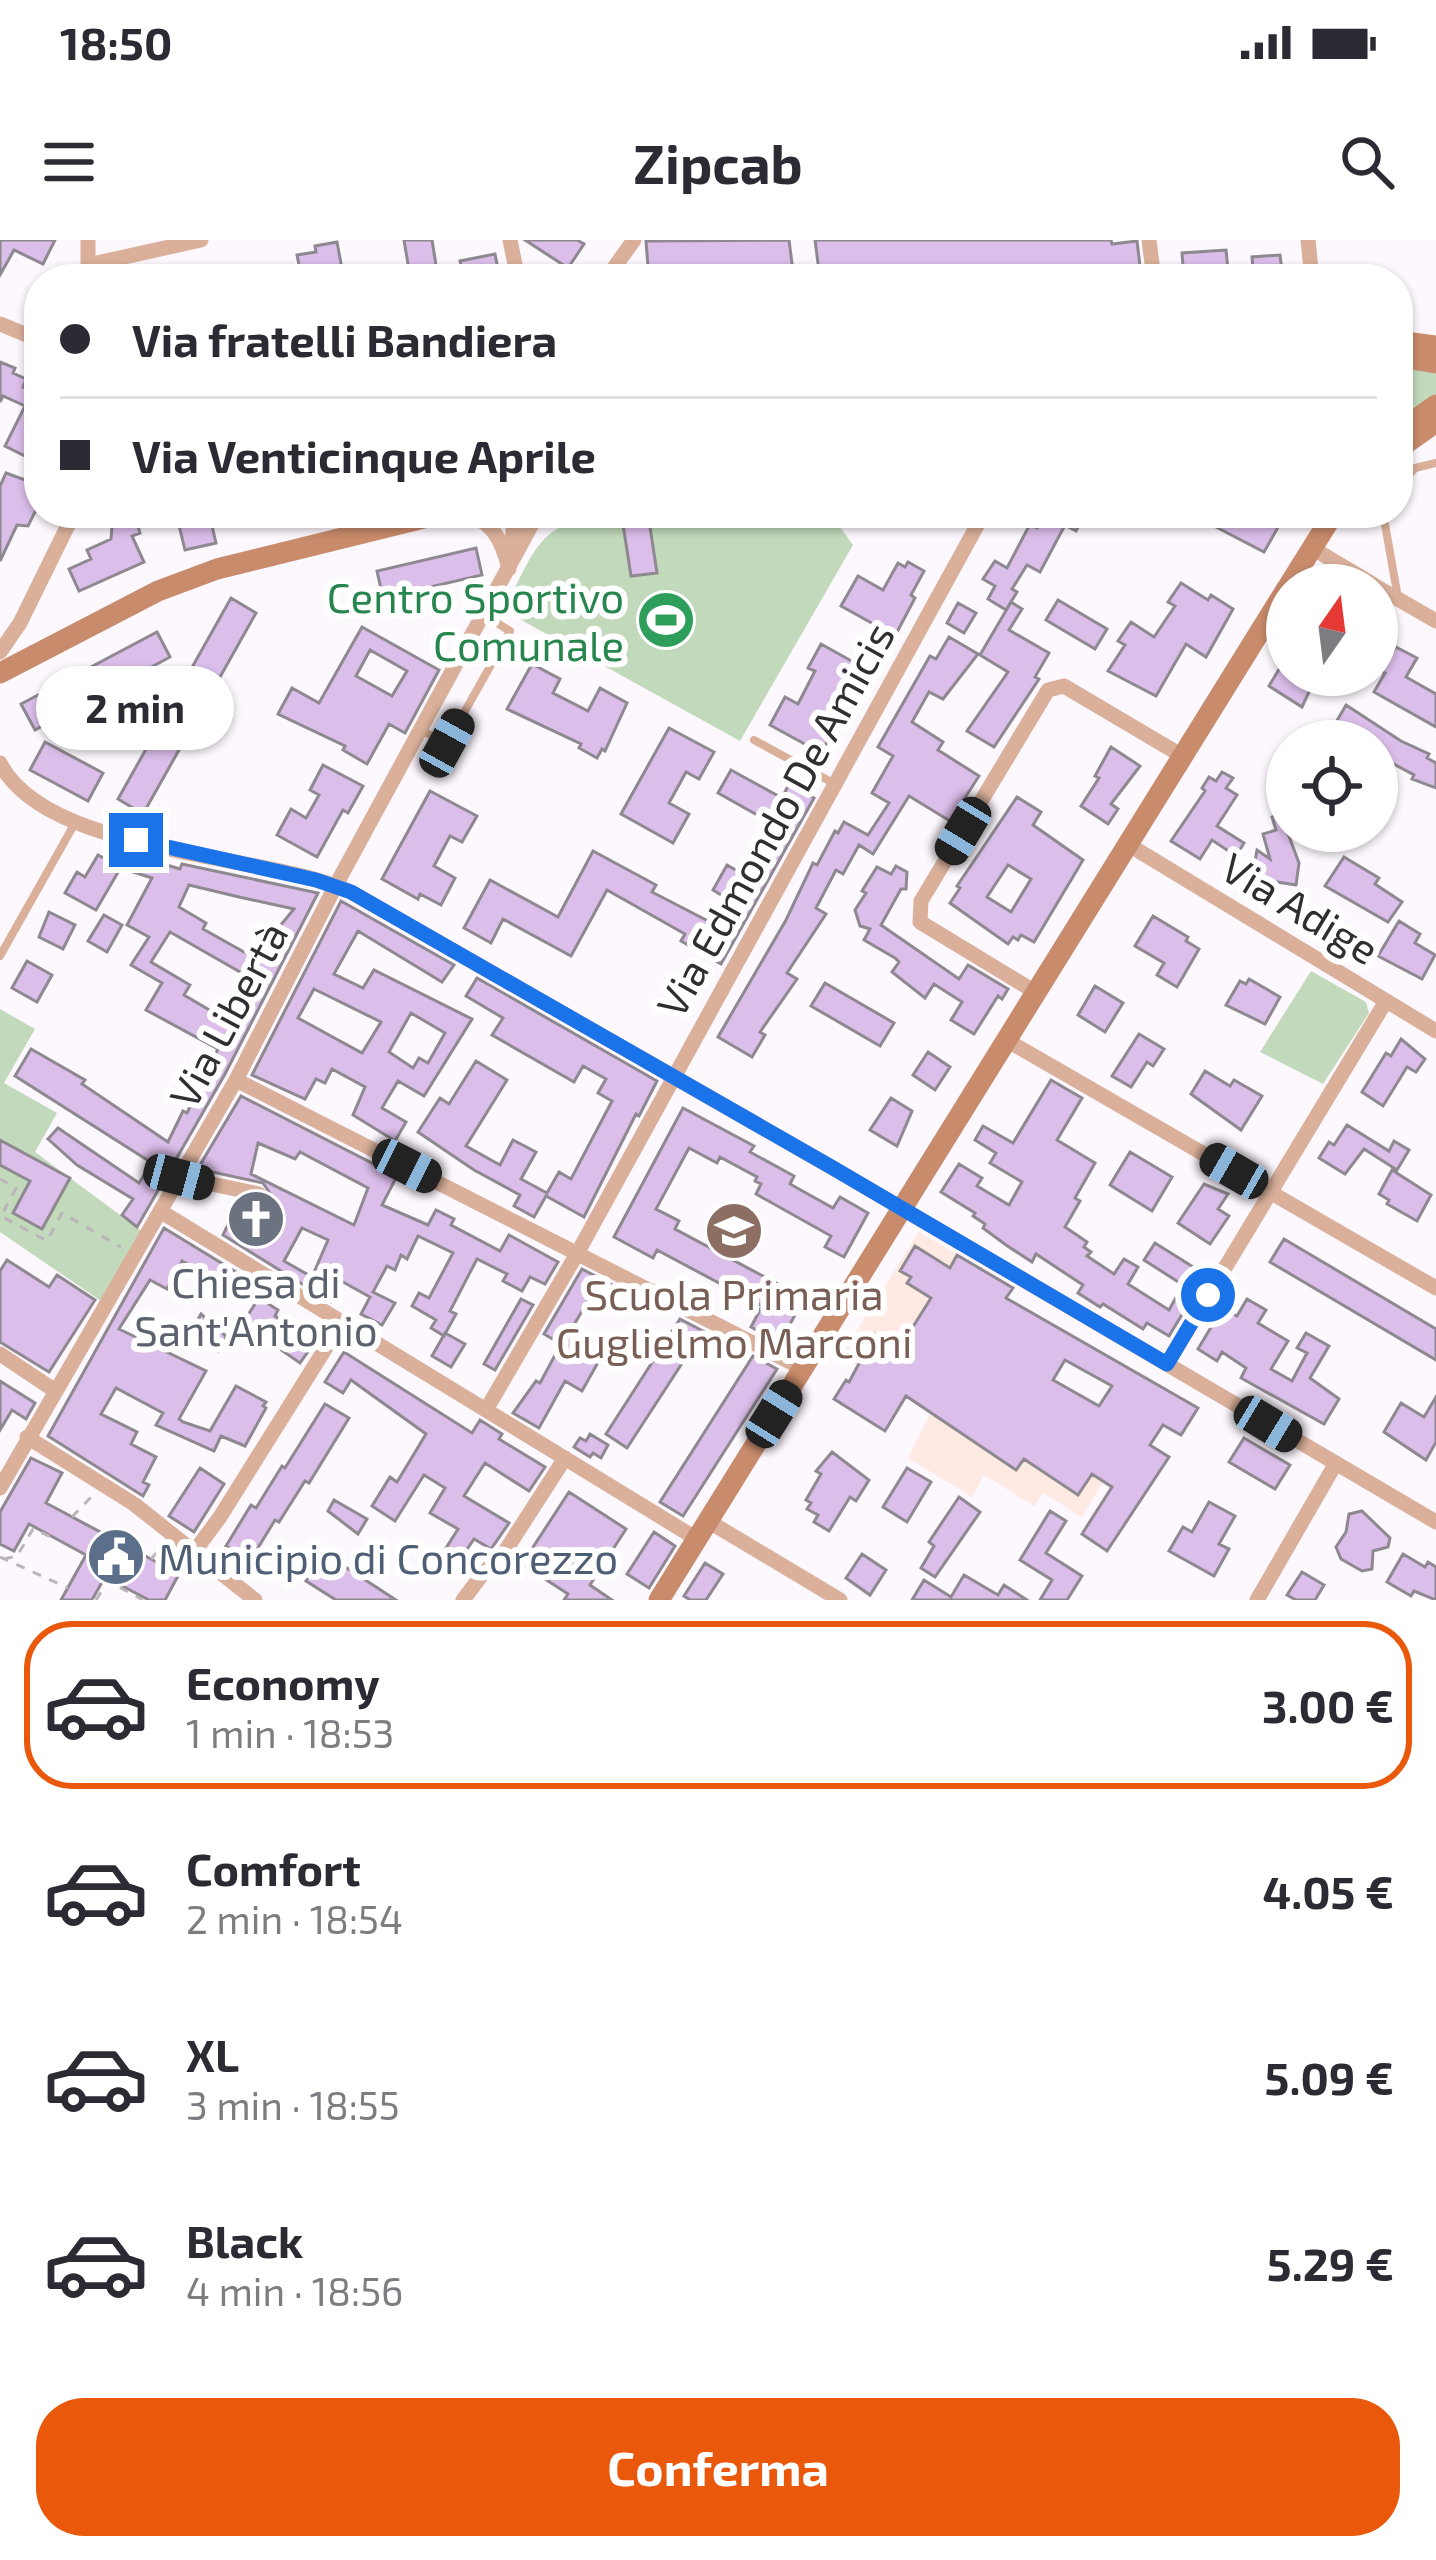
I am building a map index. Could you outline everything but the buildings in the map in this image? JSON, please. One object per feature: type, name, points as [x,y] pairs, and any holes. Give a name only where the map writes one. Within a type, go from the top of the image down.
[{"type":"street","points":[[116,264],[201,240]]},
{"type":"street","points":[[0,652],[20,623],[67,528]]},
{"type":"street","points":[[0,673],[158,591],[217,569],[383,528]]},
{"type":"street","points":[[492,528],[503,544],[509,569]]},
{"type":"street","name":"Via Libertà","points":[[509,569],[513,528]]},
{"type":"street","name":"Via Libertà","points":[[1,1485],[236,1080],[530,528]]},
{"type":"street","name":"Via Edmondo De Amicis","points":[[486,1411],[976,528]]},
{"type":"street","points":[[1302,564],[1325,528]]},
{"type":"street","points":[[1312,548],[1339,564]]},
{"type":"street","points":[[1398,599],[1436,621]]},
{"type":"street","points":[[659,1600],[1266,622]]},
{"type":"street","points":[[1037,993],[920,922],[919,911],[1048,689],[1064,686],[1184,757]]},
{"type":"street","points":[[0,763],[22,794],[76,821],[167,848],[336,885],[1436,1522]]},
{"type":"street","name":"Via Adige","points":[[1129,845],[1436,1031]]},
{"type":"street","points":[[1167,1364],[1386,1000]]},
{"type":"street","points":[[1008,1041],[1436,1288]]},
{"type":"street","points":[[236,1080],[802,1368]]},
{"type":"street","points":[[179,1177],[260,1194]]},
{"type":"street","points":[[160,1211],[566,1458],[832,1598]]},
{"type":"street","points":[[194,1552],[342,1322]]},
{"type":"street","points":[[0,1354],[54,1390]]},
{"type":"street","points":[[27,1437],[134,1504],[255,1600]]},
{"type":"street","points":[[463,1600],[502,1556],[566,1458]]},
{"type":"street","points":[[1257,1600],[1336,1463]]},
{"type":"lane","points":[[1386,528],[1392,564]]},
{"type":"lane","points":[[421,730],[447,743],[510,631],[484,616]]},
{"type":"lane","points":[[754,740],[835,784]]},
{"type":"lane","points":[[0,956],[76,821]]},
{"type":"path","points":[[0,1179],[16,1188],[1,1216],[47,1240],[62,1213],[134,1255]]},
{"type":"path","points":[[72,1517],[103,1484]]},
{"type":"path","points":[[2,1558],[17,1556],[33,1529],[58,1540]]},
{"type":"path","points":[[151,1559],[171,1538]]},
{"type":"path","points":[[2,1558],[68,1588]]},
{"type":"path","points":[[94,1600],[108,1581],[143,1600]]},
{"type":"shaded area","points":[[919,1232],[1013,1287],[982,1339],[1135,1427],[1082,1517],[1043,1493],[1034,1506],[984,1475],[972,1497],[908,1458],[931,1412],[841,1356]]},
{"type":"green space","points":[[1413,367],[1436,369],[1436,397],[1413,412]]},
{"type":"green space","name":"Centro Sportivo Comunale","points":[[560,528],[841,528],[853,545],[740,741],[503,610],[548,536]]},
{"type":"green space","points":[[1311,971],[1366,1002],[1369,1013],[1323,1084],[1260,1052]]},
{"type":"green space","points":[[0,1009],[35,1029],[4,1083],[57,1113],[35,1152],[143,1232],[101,1301],[0,1232]]},
{"type":"place","name":"Centro Sportivo Comunale","points":[[666,620]]},
{"type":"place","name":"Chiesa di Sant'Antonio","points":[[256,1219]]},
{"type":"place","name":"Scuola Primaria Guglielmo Marconi","points":[[734,1231]]},
{"type":"place","name":"Municipio di Concorezzo","points":[[116,1557]]},
{"type":"route","points":[[136,840],[351,892],[1167,1364],[1208,1295]]}]
